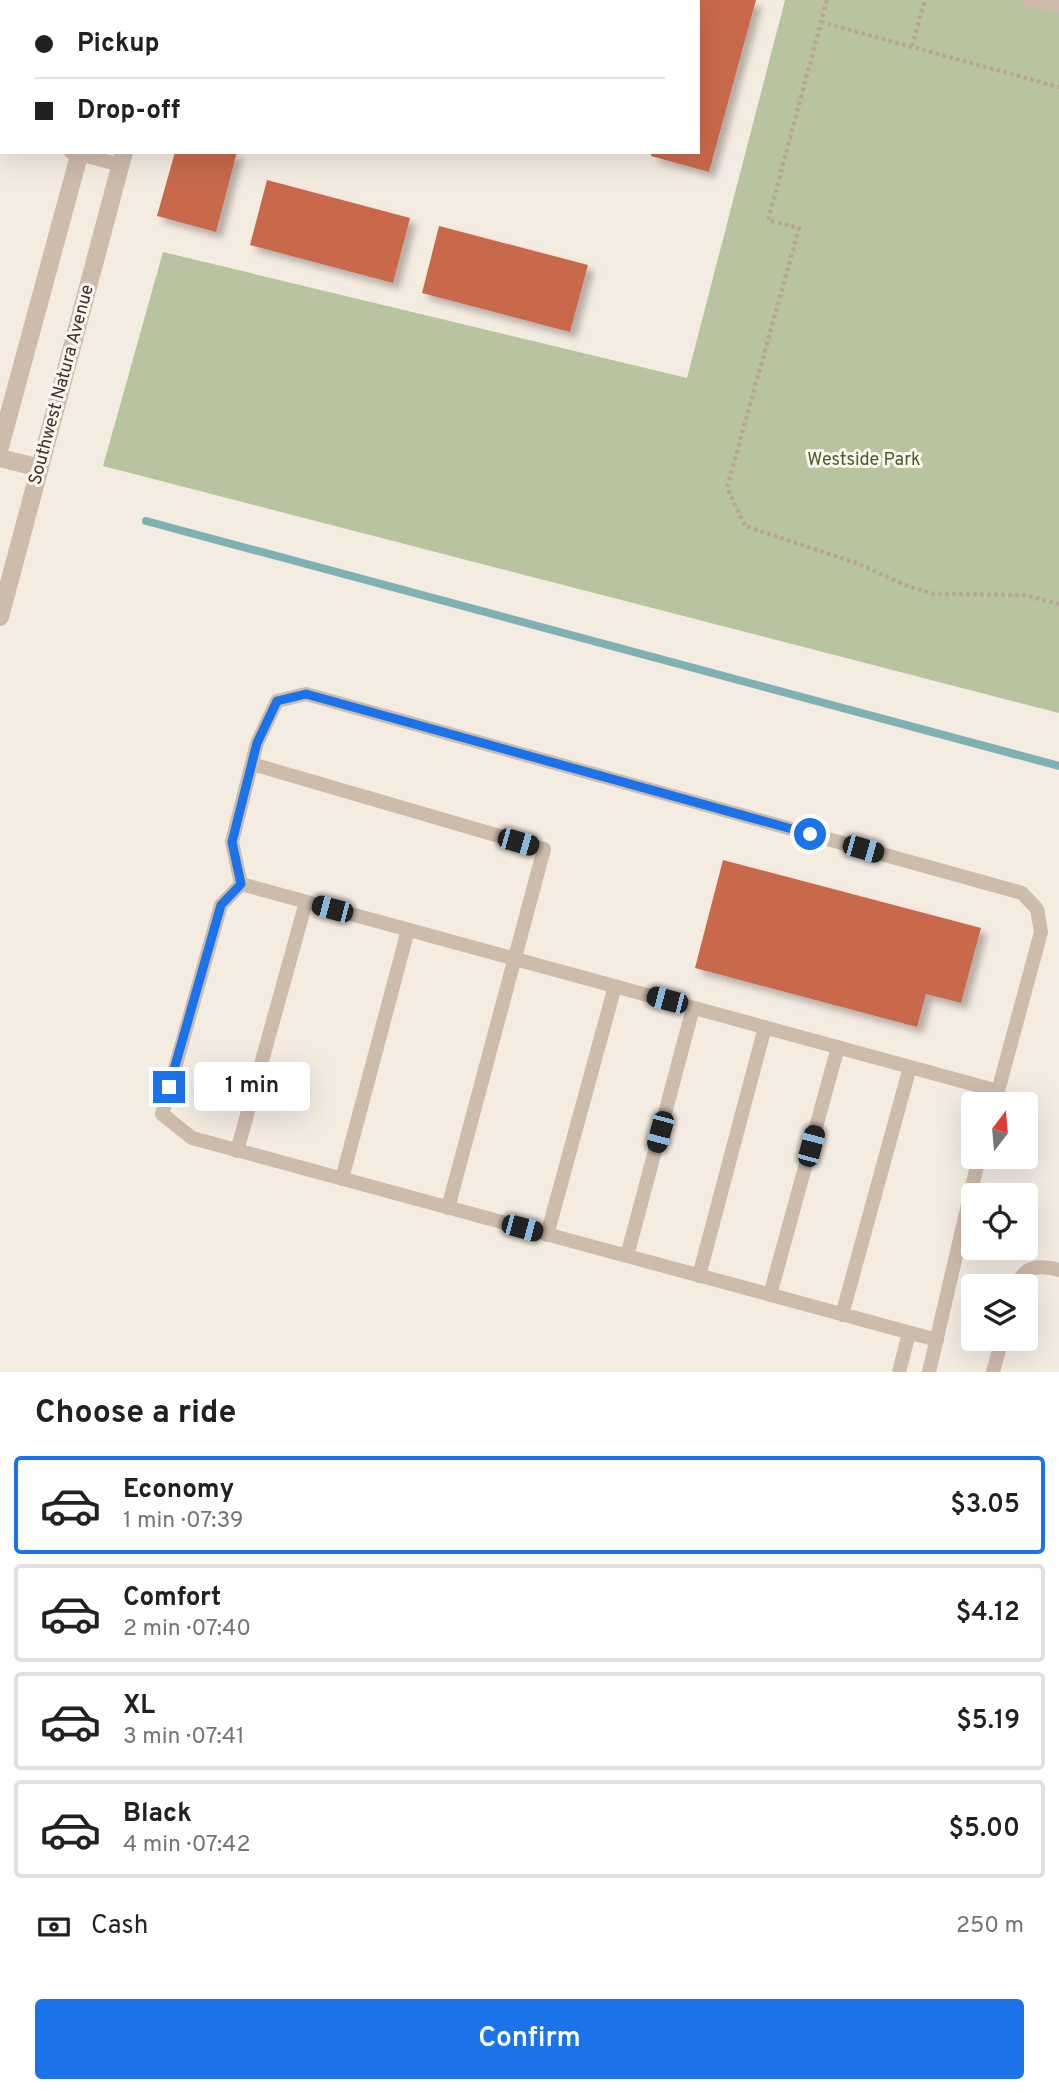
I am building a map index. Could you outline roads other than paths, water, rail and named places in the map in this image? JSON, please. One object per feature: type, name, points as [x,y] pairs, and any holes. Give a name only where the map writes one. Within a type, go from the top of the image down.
[{"type":"street","points":[[0,447],[77,154]]},
{"type":"street","name":"Southwest Natura Avenue","points":[[0,617],[122,159]]},
{"type":"street","points":[[0,458],[40,468]]},
{"type":"lane","points":[[1029,0],[1059,8]]},
{"type":"lane","points":[[84,154],[122,159]]},
{"type":"lane","points":[[241,884],[232,842],[257,743],[277,701],[306,694],[1022,893],[1037,909],[1041,932],[997,1092]]},
{"type":"lane","points":[[252,764],[544,849],[448,1208]]},
{"type":"lane","points":[[241,884],[910,1067],[982,1092]]},
{"type":"lane","points":[[241,884],[221,905],[162,1114],[192,1138],[937,1340]]},
{"type":"lane","points":[[237,1151],[306,902]]},
{"type":"lane","points":[[342,1179],[408,930]]},
{"type":"lane","points":[[547,1235],[615,986]]},
{"type":"lane","points":[[626,1256],[693,1008]]},
{"type":"lane","points":[[699,1276],[765,1027]]},
{"type":"lane","points":[[770,1295],[838,1047]]},
{"type":"lane","points":[[842,1315],[910,1067]]},
{"type":"lane","points":[[929,1372],[976,1169]]},
{"type":"lane","points":[[1024,1274],[1026,1270],[1039,1265],[1059,1270]]},
{"type":"lane","points":[[899,1372],[909,1333]]},
{"type":"lane","points":[[993,1372],[999,1351]]},
{"type":"waterway","points":[[146,521],[1059,766]]},
{"type":"park label","name":"Westside Park","points":[[864,460]]}]
